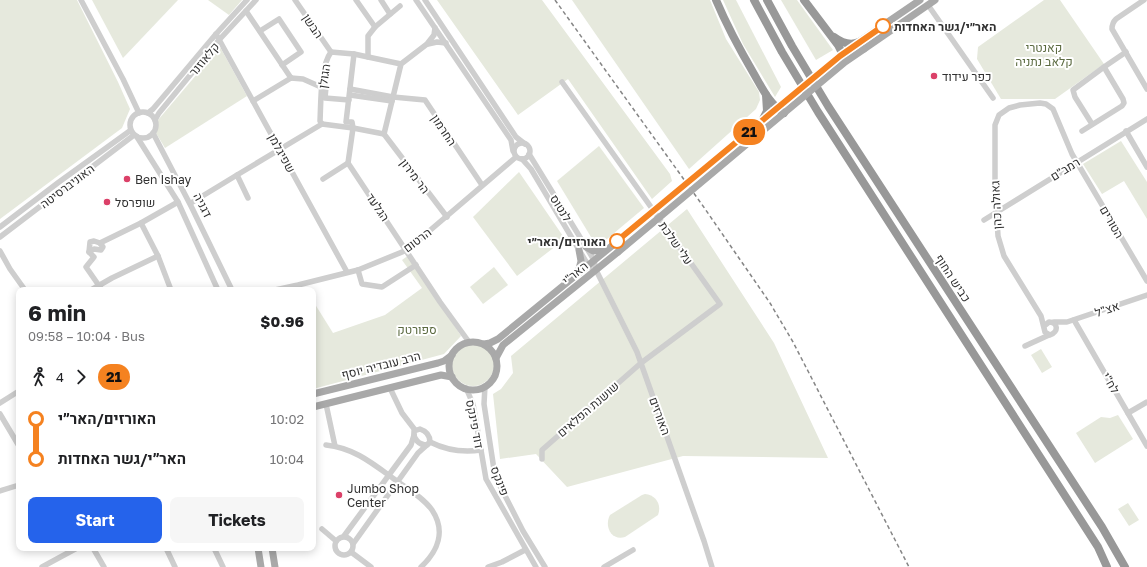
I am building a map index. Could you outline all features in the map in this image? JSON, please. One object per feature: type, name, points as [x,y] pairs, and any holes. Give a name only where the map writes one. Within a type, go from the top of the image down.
[{"type":"highway","points":[[716,0],[732,36],[763,89],[767,107],[766,114],[762,121]]},
{"type":"highway","name":"כביש החוף","points":[[754,0],[782,52],[818,112],[1098,547],[1106,567]]},
{"type":"highway","name":"כביש החוף","points":[[767,0],[836,120],[1102,527],[1125,567]]},
{"type":"highway","points":[[804,0],[838,46],[842,54],[842,65]]},
{"type":"highway","points":[[827,30],[837,40],[846,44],[861,44]]},
{"type":"highway","points":[[763,89],[780,111]]},
{"type":"main road","name":"האר\"י","points":[[484,344],[498,339],[762,121],[780,111],[842,65],[861,44],[920,0]]},
{"type":"main road","name":"האר\"י","points":[[496,358],[503,345],[618,252],[780,111],[842,54],[935,0]]},
{"type":"main road","points":[[578,273],[583,249],[596,252],[610,247]]},
{"type":"main road","points":[[469,342],[484,344],[496,358],[496,373],[493,379],[485,386],[477,389],[466,388],[460,385],[452,377],[450,366],[452,355],[459,347],[469,342]]},
{"type":"main road","name":"הרב עובדיה יוסף","points":[[316,393],[438,363],[444,361],[452,355]]},
{"type":"main road","name":"הרב עובדיה יוסף","points":[[316,407],[441,376],[452,377]]},
{"type":"main road","points":[[258,551],[260,567]]},
{"type":"main road","points":[[272,551],[275,567]]},
{"type":"street","points":[[81,0],[139,113]]},
{"type":"street","name":"קלאוזנר","points":[[148,113],[247,0]]},
{"type":"street","name":"קלאוזנר","points":[[155,120],[159,113],[219,40],[256,0]]},
{"type":"street","name":"הבשן","points":[[296,0],[331,52]]},
{"type":"street","points":[[356,0],[375,27]]},
{"type":"street","points":[[381,0],[390,14]]},
{"type":"street","points":[[416,0],[511,140],[516,157],[522,159],[526,158],[529,154],[529,147],[516,137],[425,0]]},
{"type":"street","points":[[1144,0],[1116,19],[1113,22],[1112,29],[1147,89]]},
{"type":"street","points":[[928,5],[993,98]]},
{"type":"street","points":[[368,57],[368,36],[375,27],[400,6]]},
{"type":"street","points":[[246,11],[291,78]]},
{"type":"street","points":[[260,31],[279,19],[302,52],[282,65]]},
{"type":"street","points":[[191,203],[322,124],[384,134],[401,64],[427,44],[434,35],[435,28]]},
{"type":"street","name":"שפיגלמן","points":[[216,34],[347,272]]},
{"type":"street","points":[[427,44],[437,42],[446,43]]},
{"type":"street","name":"הגולן","points":[[322,124],[320,121],[321,87],[327,57],[331,52],[354,54],[401,64]]},
{"type":"street","points":[[1092,124],[1075,97],[1073,90],[1126,52]]},
{"type":"street","points":[[323,179],[348,163],[353,128],[352,122],[346,122],[354,54]]},
{"type":"street","points":[[1082,131],[1122,106],[1124,103],[1124,99],[1104,67]]},
{"type":"street","points":[[253,101],[291,78],[303,79],[321,87],[326,87],[325,98],[350,94],[393,99]]},
{"type":"street","name":"עלי שלכת","points":[[562,82],[720,304],[641,363]]},
{"type":"street","name":"החרמון","points":[[393,99],[425,100],[482,185]]},
{"type":"street","name":"גאולה כהן","points":[[1044,328],[1043,319],[1002,251],[998,236],[996,212],[996,120],[1003,111],[1009,108],[1033,103],[1046,104],[1053,109],[1069,148],[1077,162]]},
{"type":"street","points":[[139,113],[148,113],[155,120],[156,124],[153,133],[146,138],[134,134],[130,126],[132,118],[139,113]]},
{"type":"street","name":"רמב\"ם","points":[[984,220],[1147,119]]},
{"type":"street","points":[[1126,131],[1147,167]]},
{"type":"street","name":"דגניה","points":[[153,133],[231,287]]},
{"type":"street","name":"דגניה","points":[[134,134],[178,202],[215,287]]},
{"type":"street","name":"האוניברסיטה","points":[[0,227],[59,182],[134,134]]},
{"type":"street","name":"האוניברסיטה","points":[[0,237],[134,134]]},
{"type":"street","name":"הר מירון","points":[[384,134],[447,217]]},
{"type":"street","points":[[513,151],[517,144],[525,144]]},
{"type":"street","name":"לנטוס","points":[[529,154],[596,270]]},
{"type":"street","name":"הרטום","points":[[292,287],[358,270],[407,250],[516,157]]},
{"type":"street","name":"לנטוס","points":[[522,159],[532,169],[583,249]]},
{"type":"street","name":"הטורים","points":[[1077,162],[1147,282]]},
{"type":"street","name":"הגלעד","points":[[348,163],[469,342]]},
{"type":"street","points":[[237,175],[248,198]]},
{"type":"street","points":[[99,287],[86,267],[94,257],[89,252],[90,242],[94,241],[100,243],[126,231],[178,202]]},
{"type":"street","points":[[141,223],[158,256],[170,287]]},
{"type":"street","points":[[0,251],[22,287]]},
{"type":"street","points":[[102,287],[132,268],[158,256]]},
{"type":"street","points":[[358,270],[362,284],[382,287],[416,265]]},
{"type":"street","name":"האורזים","points":[[596,270],[637,352],[712,567]]},
{"type":"street","name":"אצ\"ל","points":[[1052,322],[1067,322],[1147,295]]},
{"type":"street","name":"גאולה כהן","points":[[1039,313],[1052,322]]},
{"type":"street","name":"לח\"י","points":[[1074,320],[1147,446]]},
{"type":"street","points":[[1025,346],[1040,340],[1049,334],[1056,332],[1057,327],[1052,322],[1046,322],[1040,340]]},
{"type":"street","name":"אצ\"ל","points":[[1056,332],[1067,322]]},
{"type":"street","points":[[1044,328],[1046,334],[1049,334]]},
{"type":"street","name":"שושנת הפלאים","points":[[542,459],[542,450],[641,363]]},
{"type":"street","name":"פינקס","points":[[485,386],[484,404],[495,476],[523,531],[544,567]]},
{"type":"street","points":[[390,388],[399,409],[420,443],[424,445],[429,443],[455,451],[465,452],[481,450]]},
{"type":"street","name":"דוד פינקס","points":[[466,388],[473,404],[486,478],[525,550],[536,567]]},
{"type":"street","points":[[0,403],[16,393]]},
{"type":"street","points":[[1128,413],[1147,402]]},
{"type":"street","points":[[326,404],[335,446]]},
{"type":"street","points":[[0,414],[16,441]]},
{"type":"street","points":[[336,540],[344,536],[411,445],[414,433],[420,429],[425,431],[429,436],[429,443]]},
{"type":"street","points":[[336,540],[335,547],[338,554],[345,555],[351,552],[353,544],[418,452],[429,443]]},
{"type":"street","points":[[326,445],[335,446],[362,456],[398,481],[432,509],[438,522],[439,535],[436,547],[430,558],[421,567]]},
{"type":"street","points":[[0,491],[16,486]]},
{"type":"street","points":[[322,529],[336,540]]},
{"type":"street","points":[[344,536],[349,538],[353,544]]},
{"type":"street","points":[[488,567],[502,562],[525,550]]},
{"type":"street","points":[[604,567],[634,550]]},
{"type":"street","points":[[45,566],[72,551]]},
{"type":"street","points":[[95,551],[104,567]]},
{"type":"street","points":[[167,551],[175,567]]},
{"type":"street","points":[[215,551],[223,567]]},
{"type":"street","points":[[351,552],[371,567]]},
{"type":"green space","points":[[0,0],[77,0],[130,109],[122,128],[0,219]]},
{"type":"green space","points":[[92,0],[178,0],[123,58]]},
{"type":"green space","points":[[208,0],[242,0],[229,15]]},
{"type":"green space","points":[[437,0],[542,0],[670,174],[672,181],[652,199],[568,79],[518,115]]},
{"type":"green space","points":[[572,0],[710,0],[726,39],[759,92],[760,100],[756,109],[689,169]]},
{"type":"green space","points":[[723,0],[736,0],[781,87],[775,97],[743,44]]},
{"type":"green space","points":[[781,0],[797,0],[833,50],[816,60]]},
{"type":"green space","name":"קאנטרי קלאב נתניה","points":[[1044,0],[1060,0],[1104,64],[1055,99],[1001,99],[977,59],[978,47]]},
{"type":"green space","points":[[220,47],[247,96],[165,148],[156,133],[158,120]]},
{"type":"green space","points":[[1121,141],[1147,182],[1147,219],[1124,181],[1102,194],[1083,164]]},
{"type":"green space","points":[[599,146],[644,208],[607,239],[598,242],[591,237],[557,181]]},
{"type":"green space","points":[[519,172],[565,239],[517,276],[473,217]]},
{"type":"green space","points":[[687,209],[774,343],[828,458],[683,456],[567,487],[536,454],[500,459],[493,394],[501,389],[513,373],[511,356]]},
{"type":"green space","name":"ספורטק","points":[[409,255],[461,336],[444,354],[316,388],[316,306],[333,333],[385,315],[422,288],[402,260]]},
{"type":"green space","points":[[494,267],[508,285],[483,304],[470,287]]},
{"type":"green space","points":[[469,344],[477,344],[488,350],[494,361],[494,369],[488,380],[477,386],[469,386],[458,380],[452,369],[452,361],[458,350]]},
{"type":"green space","points":[[1041,349],[1052,367],[1042,373],[1031,355]]},
{"type":"green space","points":[[1118,415],[1133,439],[1095,463],[1076,433],[1101,417],[1110,418]]},
{"type":"green space","points":[[645,494],[655,498],[659,504],[658,515],[625,537],[620,538],[613,535],[608,528],[608,519],[610,515]]},
{"type":"green space","points":[[1128,503],[1139,520],[1129,526],[1118,509]]},
{"type":"railway","points":[[555,0],[703,206],[770,303],[793,342],[909,567]]},
{"type":"bus line","name":"21","points":[[617,241],[840,56],[883,26]]},
{"type":"place","name":"האר״י/גשר האחדות","points":[[883,26]]},
{"type":"place","name":"כפר עידוד","points":[[934,76]]},
{"type":"place","name":"Ben Ishay","points":[[127,179]]},
{"type":"place","name":"שופרסל","points":[[107,202]]},
{"type":"place","name":"האורזים/האר״י","points":[[617,241]]},
{"type":"place","name":"Jumbo Shop Center","points":[[339,495]]}]
